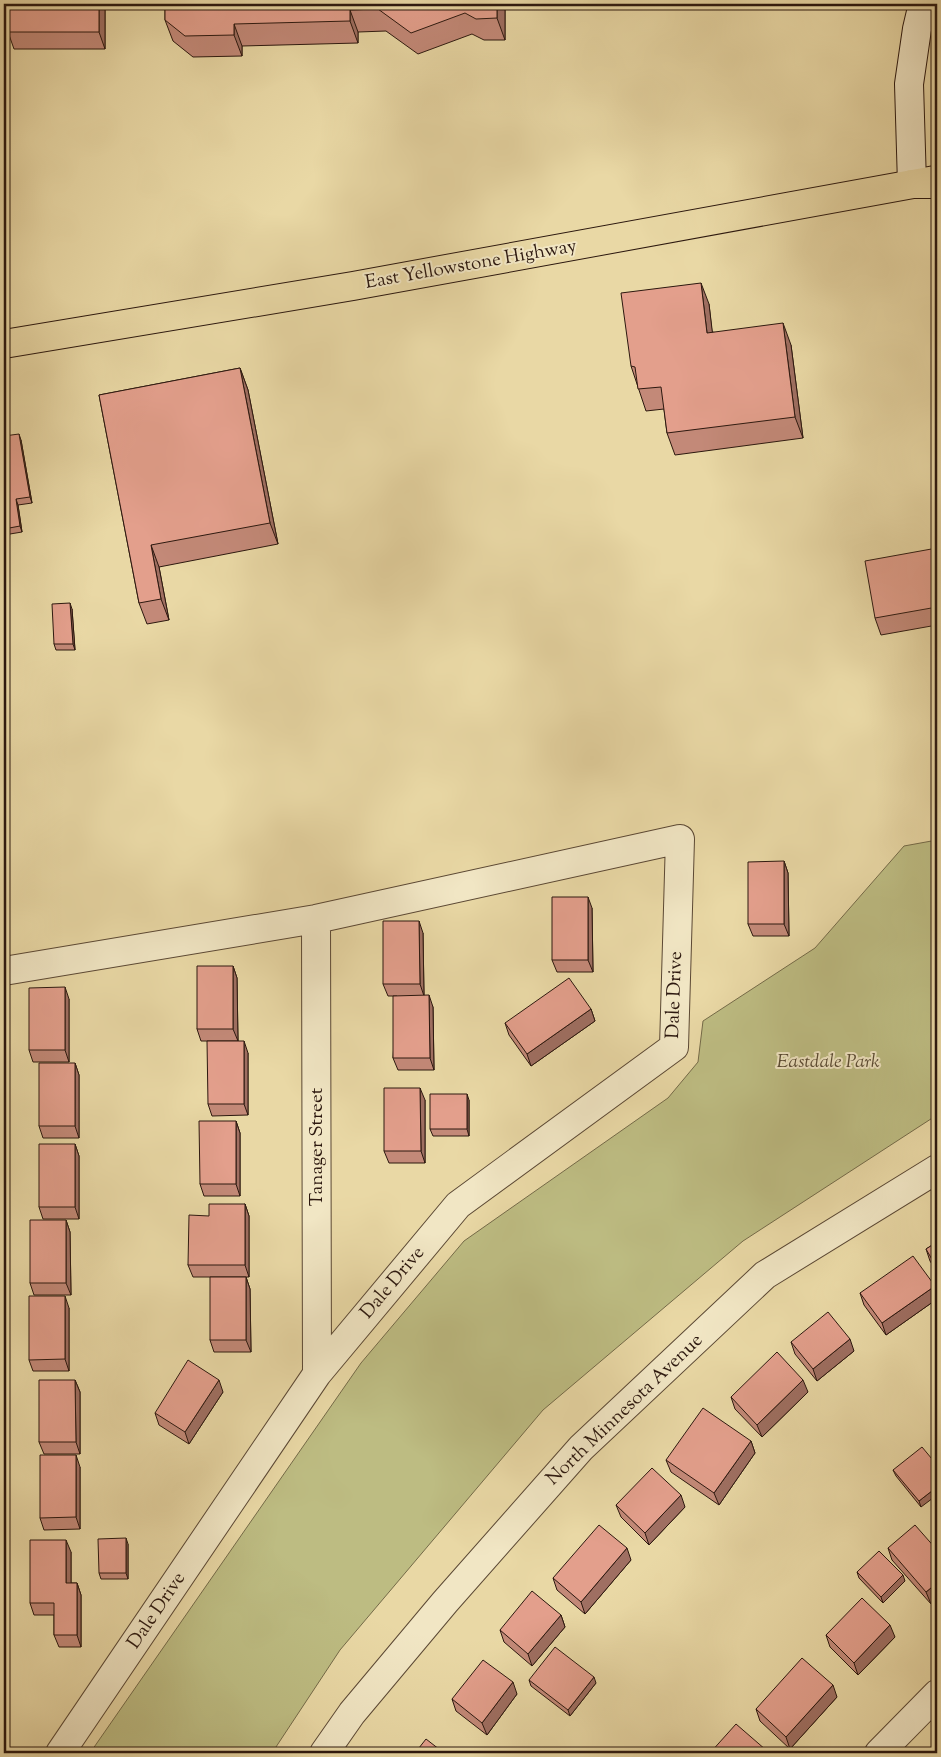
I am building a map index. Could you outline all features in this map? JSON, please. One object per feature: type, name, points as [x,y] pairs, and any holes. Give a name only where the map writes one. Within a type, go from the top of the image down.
[{"type":"main road","name":"East Yellowstone Highway","points":[[4,344],[353,286],[929,182]]},
{"type":"street","points":[[925,4],[917,29],[909,84],[929,182]]},
{"type":"street","name":"Dale Drive","points":[[60,1753],[317,1374],[458,1205],[674,1047],[680,839],[316,919]]},
{"type":"street","points":[[4,971],[316,919]]},
{"type":"street","name":"Tanager Street","points":[[316,919],[317,1374]]},
{"type":"street","name":"North Minnesota Avenue","points":[[324,1753],[357,1707],[445,1602],[588,1441],[765,1275],[937,1169]]},
{"type":"street","points":[[879,1753],[937,1694]]},
{"type":"green space","name":"Eastdale Park","points":[[937,840],[937,1115],[743,1241],[543,1410],[340,1650],[272,1753],[90,1753],[361,1363],[464,1241],[668,1098],[698,1062],[703,1021],[815,948],[904,846]]},
{"type":"building","points":[[8,4],[99,4],[99,32],[8,32]]},
{"type":"building","points":[[165,4],[497,4],[497,18],[476,19],[465,13],[411,33],[378,9],[350,10],[350,21],[234,24],[234,35],[185,36],[165,20]]},
{"type":"building","points":[[701,283],[707,333],[783,323],[795,417],[667,433],[661,387],[638,389],[635,367],[631,366],[621,293]]},
{"type":"building","points":[[240,368],[270,523],[151,545],[161,599],[139,603],[99,395]]},
{"type":"building","points":[[19,434],[30,497],[16,499],[20,526],[4,529],[4,436]]},
{"type":"building","points":[[937,548],[937,607],[875,618],[865,561]]},
{"type":"building","points":[[70,603],[73,644],[54,644],[52,604]]},
{"type":"building","points":[[784,861],[784,924],[748,924],[748,862]]},
{"type":"building","points":[[552,897],[588,897],[588,960],[552,960]]},
{"type":"building","points":[[383,921],[419,921],[420,984],[383,984]]},
{"type":"building","points":[[197,966],[233,966],[233,1029],[197,1029]]},
{"type":"building","points":[[569,978],[591,1009],[527,1054],[505,1023]]},
{"type":"building","points":[[65,987],[65,1050],[29,1050],[29,988]]},
{"type":"building","points":[[429,995],[430,1058],[393,1058],[393,996]]},
{"type":"building","points":[[207,1041],[244,1041],[244,1104],[208,1104]]},
{"type":"building","points":[[39,1063],[75,1063],[75,1126],[39,1126]]},
{"type":"building","points":[[384,1088],[420,1088],[421,1151],[384,1151]]},
{"type":"building","points":[[430,1094],[467,1094],[467,1129],[430,1129]]},
{"type":"building","points":[[199,1121],[236,1121],[236,1184],[200,1184]]},
{"type":"building","points":[[39,1144],[75,1144],[75,1207],[39,1207]]},
{"type":"building","points":[[209,1204],[245,1204],[245,1265],[188,1265],[189,1215],[209,1216]]},
{"type":"building","points":[[30,1220],[66,1220],[66,1283],[30,1283]]},
{"type":"building","points":[[937,1242],[937,1268],[926,1249]]},
{"type":"building","points":[[913,1256],[935,1286],[882,1323],[860,1293]]},
{"type":"building","points":[[210,1277],[246,1277],[246,1340],[210,1340]]},
{"type":"building","points":[[29,1296],[65,1296],[65,1359],[29,1360]]},
{"type":"building","points":[[828,1312],[850,1339],[813,1369],[791,1342]]},
{"type":"building","points":[[777,1352],[803,1380],[757,1425],[731,1397]]},
{"type":"building","points":[[188,1360],[219,1380],[185,1432],[155,1413]]},
{"type":"building","points":[[39,1380],[75,1380],[76,1442],[39,1442]]},
{"type":"building","points":[[703,1408],[751,1441],[714,1493],[666,1460]]},
{"type":"building","points":[[922,1447],[937,1465],[937,1487],[919,1501],[893,1470]]},
{"type":"building","points":[[40,1455],[76,1455],[76,1517],[40,1518]]},
{"type":"building","points":[[652,1468],[681,1495],[645,1533],[616,1505]]},
{"type":"building","points":[[599,1525],[627,1548],[581,1602],[553,1578]]},
{"type":"building","points":[[915,1525],[937,1550],[937,1583],[926,1592],[888,1548]]},
{"type":"building","points":[[126,1538],[126,1573],[99,1573],[98,1539]]},
{"type":"building","points":[[30,1540],[66,1540],[66,1583],[77,1583],[77,1635],[54,1635],[54,1603],[30,1603]]},
{"type":"building","points":[[879,1551],[903,1575],[881,1597],[857,1572]]},
{"type":"building","points":[[532,1591],[561,1615],[528,1654],[500,1630]]},
{"type":"building","points":[[862,1598],[890,1625],[854,1663],[826,1635]]},
{"type":"building","points":[[555,1647],[594,1677],[568,1710],[529,1680]]},
{"type":"building","points":[[802,1658],[833,1685],[786,1737],[756,1709]]},
{"type":"building","points":[[483,1660],[513,1682],[482,1723],[452,1699]]},
{"type":"building","points":[[736,1724],[766,1750],[763,1753],[710,1753]]},
{"type":"building","points":[[426,1739],[444,1753],[415,1753]]}]
